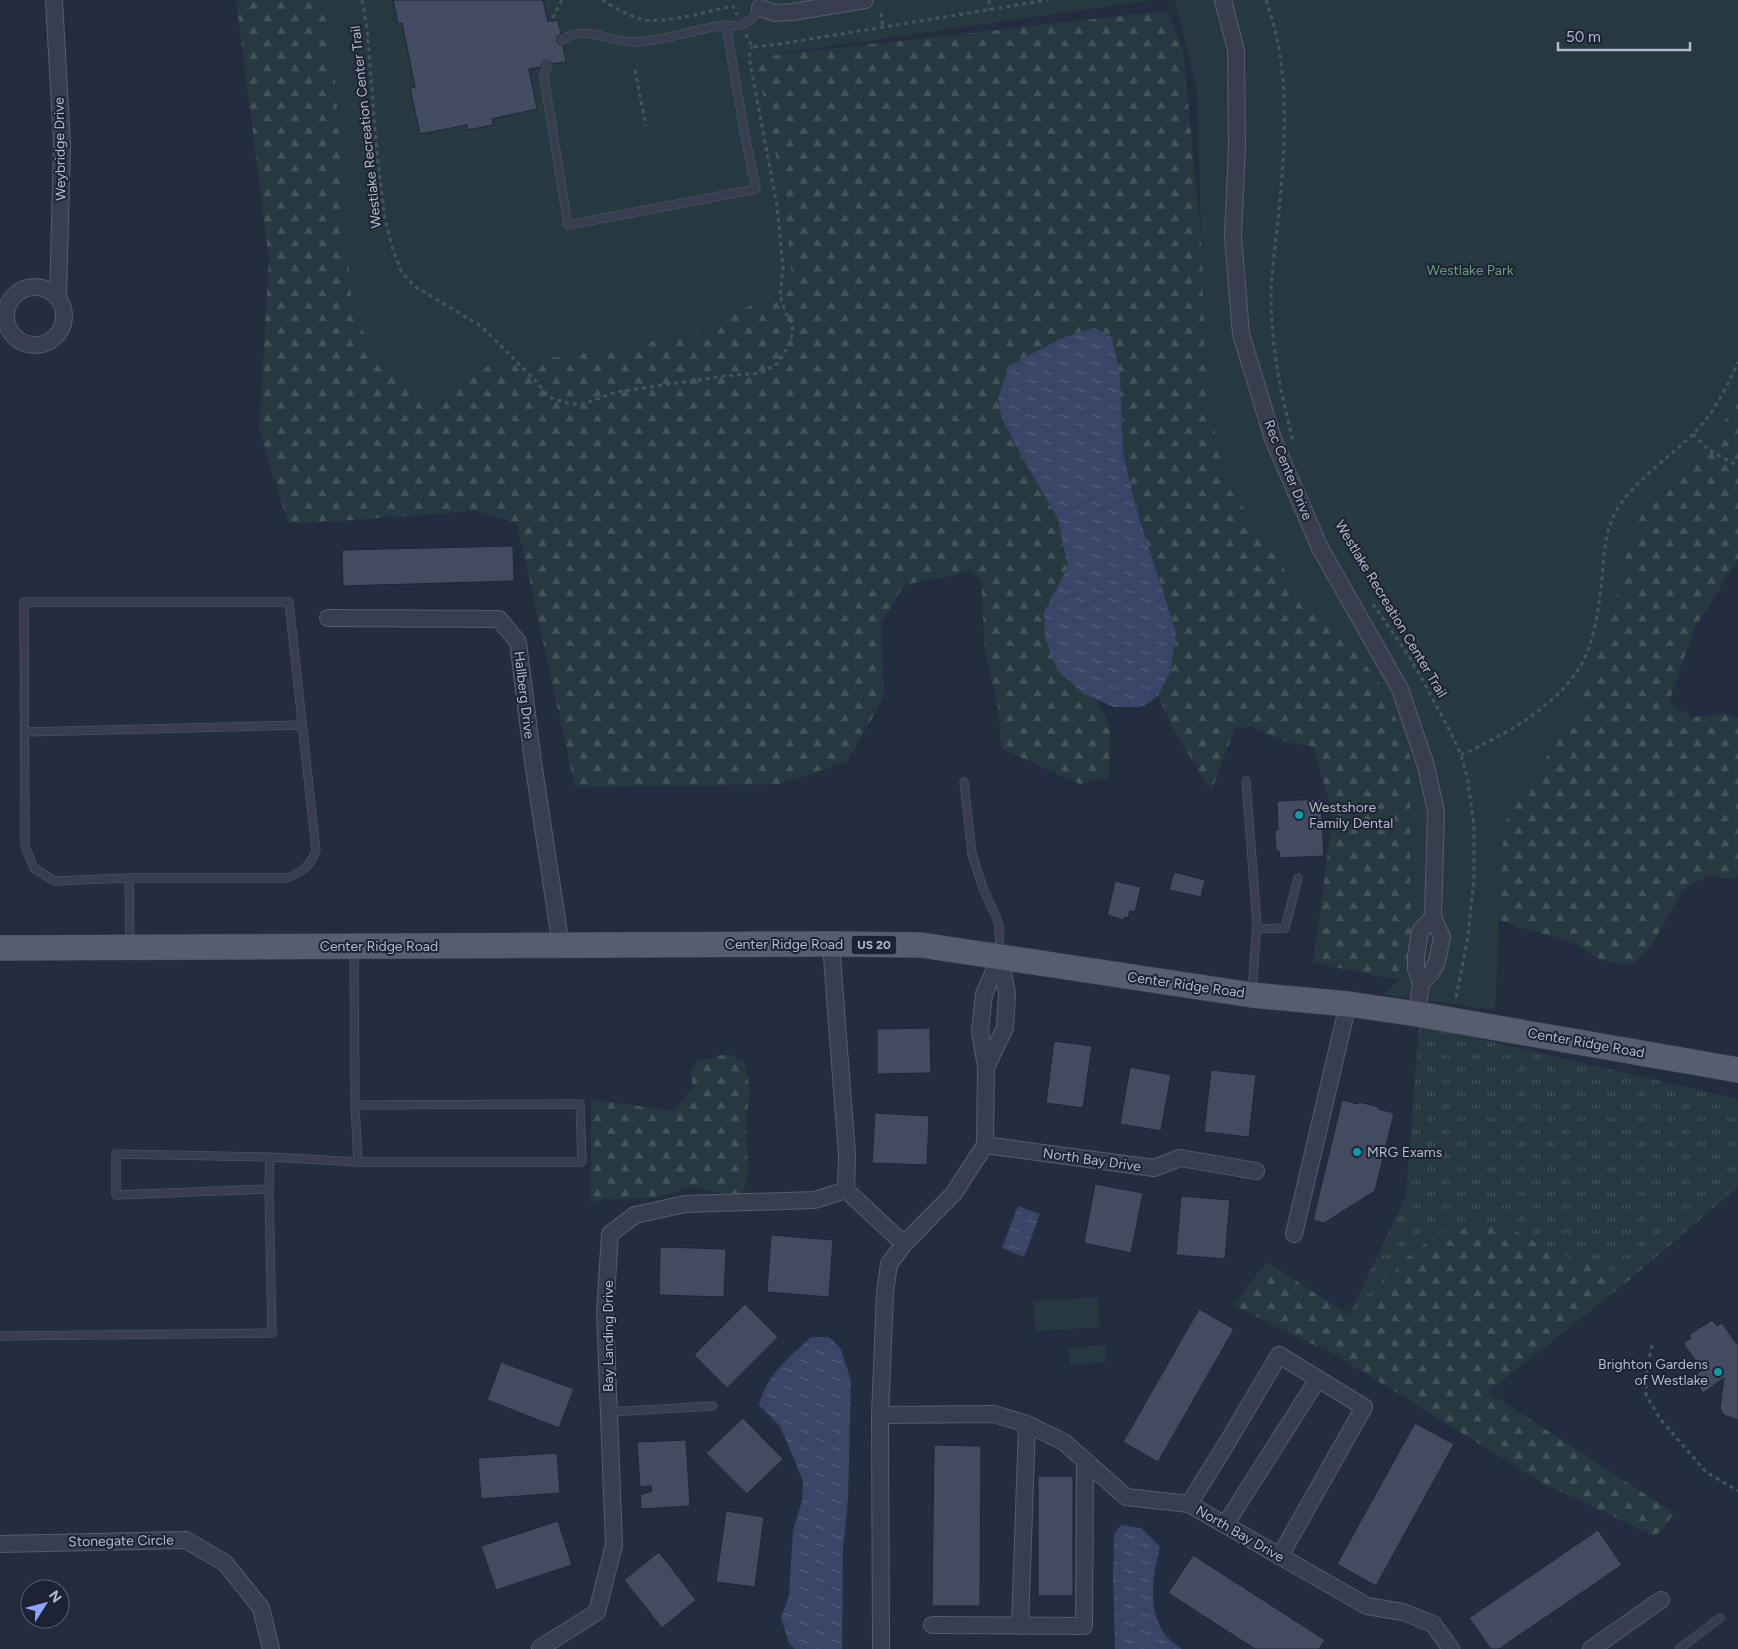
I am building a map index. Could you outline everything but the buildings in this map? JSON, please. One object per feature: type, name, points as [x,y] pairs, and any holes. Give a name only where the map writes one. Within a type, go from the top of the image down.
[{"type":"main road","name":"Center Ridge Road","points":[[0,948],[921,945],[1252,995],[1348,1004],[1417,1014],[1738,1070]]},
{"type":"street","name":"Weybridge Drive","points":[[54,0],[62,143],[58,298]]},
{"type":"street","points":[[760,8],[775,12],[792,12],[865,0]]},
{"type":"street","name":"Rec Center Drive","points":[[1222,0],[1236,50],[1237,146],[1233,236],[1241,334],[1273,439],[1320,548],[1400,689],[1426,766],[1436,811],[1434,917],[1442,937],[1434,967],[1421,983]]},
{"type":"street","name":"Hallberg Drive","points":[[328,618],[499,619],[518,642],[534,771],[561,946]]},
{"type":"street","name":"Rec Center Drive","points":[[1417,1014],[1421,983],[1416,969],[1416,956],[1420,931],[1434,917]]},
{"type":"street","points":[[831,944],[847,1155],[846,1190],[904,1244]]},
{"type":"street","points":[[986,1067],[1004,1028],[1007,993],[1000,958]]},
{"type":"street","points":[[881,1649],[880,1416],[885,1293],[889,1264],[904,1244],[954,1193],[984,1144],[986,1067],[980,1031],[984,994],[1000,958]]},
{"type":"street","points":[[1294,1234],[1348,1004]]},
{"type":"street","name":"North Bay Drive","points":[[984,1144],[1154,1168],[1180,1158],[1256,1171]]},
{"type":"street","name":"Bay Landing Drive","points":[[540,1648],[597,1612],[614,1546],[605,1312],[610,1234],[635,1215],[685,1204],[815,1200],[846,1190]]},
{"type":"street","points":[[1189,1504],[1279,1355],[1364,1407],[1280,1556]]},
{"type":"street","points":[[1225,1525],[1318,1379]]},
{"type":"street","name":"North Bay Drive","points":[[880,1416],[994,1414],[1027,1424],[1064,1442],[1126,1498],[1189,1504],[1367,1606],[1403,1612],[1433,1624],[1451,1649]]},
{"type":"street","points":[[1020,1626],[1027,1424]]},
{"type":"street","points":[[932,1625],[1084,1626],[1086,1461]]},
{"type":"street","name":"Stonegate Circle","points":[[0,1544],[186,1540],[225,1563],[261,1608],[271,1649]]},
{"type":"street","points":[[1591,1649],[1661,1600]]},
{"type":"lane","points":[[562,40],[575,33],[584,33],[636,42],[726,25],[742,25],[751,19],[760,8]]},
{"type":"lane","points":[[547,66],[544,84],[568,225],[756,188],[726,25]]},
{"type":"lane","points":[[24,602],[289,602],[316,851],[311,863],[298,873],[286,878],[129,878],[54,881],[34,868],[25,846],[25,732],[24,602]]},
{"type":"lane","points":[[25,732],[302,725]]},
{"type":"lane","points":[[1246,781],[1257,929],[1252,995]]},
{"type":"lane","points":[[964,782],[972,854],[982,888],[996,917],[999,928],[1000,958]]},
{"type":"lane","points":[[129,878],[130,948]]},
{"type":"lane","points":[[1257,929],[1285,928],[1298,878]]},
{"type":"lane","points":[[354,946],[355,1104],[358,1162]]},
{"type":"lane","points":[[269,1189],[116,1195],[116,1154],[270,1157],[358,1162],[582,1162],[580,1104],[355,1104]]},
{"type":"lane","points":[[0,1336],[272,1333],[270,1157]]},
{"type":"lane","points":[[609,1412],[713,1406]]},
{"type":"lane","points":[[1679,1649],[1720,1618]]},
{"type":"path","name":"Westlake Recreation Center Trail","points":[[362,0],[367,27],[377,153],[385,220],[392,250],[402,271],[414,286],[481,326],[549,396],[563,402],[581,405],[616,392],[725,376],[761,373],[778,363],[791,342],[792,324],[780,296],[783,267],[777,206],[749,57],[752,47],[747,36]]},
{"type":"path","points":[[549,24],[562,0]]},
{"type":"path","points":[[602,0],[632,16],[651,21],[666,20],[733,6],[737,14]]},
{"type":"path","points":[[989,0],[990,10]]},
{"type":"path","points":[[752,47],[803,41],[1048,0]]},
{"type":"path","points":[[1266,0],[1279,52],[1285,109],[1283,168],[1271,291],[1271,318],[1282,394],[1295,446]]},
{"type":"path","points":[[881,13],[883,27]]},
{"type":"path","points":[[634,70],[646,126]]},
{"type":"path","points":[[1461,755],[1489,743],[1521,724],[1546,704],[1574,675],[1586,655],[1594,631],[1607,541],[1612,520],[1617,510],[1638,485],[1693,434],[1714,407],[1738,362]]},
{"type":"path","points":[[1693,434],[1709,450],[1738,466]]},
{"type":"path","name":"Westlake Recreation Center Trail","points":[[1370,598],[1408,654],[1461,755],[1471,799],[1475,856],[1472,904],[1468,937],[1456,997]]},
{"type":"path","points":[[1652,1345],[1646,1373],[1646,1395],[1661,1420],[1706,1472],[1738,1491]]},
{"type":"green space","points":[[236,0],[329,0],[353,319],[436,406],[487,366],[598,351],[697,332],[792,284],[784,196],[755,57],[1167,11],[1183,49],[1210,335],[1385,690],[1410,755],[1411,948],[1400,980],[1313,963],[1333,814],[1313,747],[1283,741],[1252,727],[1235,728],[1211,792],[1173,728],[1158,696],[1171,670],[1176,632],[1137,511],[1123,452],[1122,413],[1023,459],[1058,519],[1068,567],[1044,612],[1084,694],[1095,699],[1106,716],[1110,729],[1109,777],[1080,784],[1002,749],[998,708],[985,651],[981,579],[969,572],[904,585],[881,623],[884,697],[847,762],[779,784],[575,787],[517,523],[474,511],[288,523],[259,430],[269,260]]},
{"type":"green space","points":[[329,0],[1152,0],[755,57],[784,196],[792,284],[694,334],[598,351],[487,366],[436,406],[400,376],[353,319]]},
{"type":"green space","name":"Westlake Park","points":[[1175,0],[1738,0],[1738,402],[1685,475],[1636,515],[1613,611],[1574,715],[1504,823],[1495,1010],[1382,994],[1400,980],[1411,948],[1410,755],[1385,690],[1331,619],[1292,581],[1230,487],[1206,400],[1197,90]]},
{"type":"green space","points":[[1291,248],[1738,251],[1738,560],[1694,629],[1669,702],[1691,717],[1731,714],[1738,718],[1738,876],[1735,879],[1707,876],[1684,889],[1650,948],[1631,966],[1601,960],[1572,942],[1521,928],[1487,915]]},
{"type":"green space","points":[[1419,1025],[1738,1099],[1738,1187],[1633,1277],[1569,1258],[1499,1223],[1440,1232],[1391,1274],[1377,1292],[1349,1315],[1406,1196]]},
{"type":"green space","points":[[726,1054],[744,1060],[750,1090],[746,1120],[748,1173],[742,1195],[723,1194],[693,1186],[656,1198],[607,1199],[591,1202],[591,1099],[673,1111],[693,1087],[690,1073],[697,1061]]},
{"type":"green space","points":[[1499,1223],[1569,1258],[1633,1277],[1488,1392],[1674,1513],[1662,1530],[1654,1536],[1544,1484],[1339,1357],[1233,1305],[1267,1262],[1349,1315],[1377,1292],[1406,1258],[1440,1232]]},
{"type":"green space","points":[[1098,1297],[1100,1327],[1035,1331],[1033,1301]]},
{"type":"green space","points":[[1105,1345],[1106,1362],[1070,1365],[1068,1348]]},
{"type":"water","points":[[1094,328],[1112,338],[1120,374],[1123,453],[1137,511],[1176,632],[1171,670],[1158,696],[1142,707],[1114,707],[1084,694],[1057,670],[1045,638],[1044,612],[1068,567],[1058,519],[1002,419],[998,398],[1009,366],[1062,338]]},
{"type":"water","points":[[1018,1206],[1040,1214],[1024,1257],[1002,1248]]},
{"type":"water","points":[[811,1337],[829,1337],[841,1349],[851,1381],[848,1500],[843,1549],[842,1649],[795,1649],[789,1643],[781,1618],[789,1596],[793,1531],[802,1501],[803,1481],[780,1426],[759,1405],[762,1394],[773,1376],[787,1359]]},
{"type":"water","points":[[1121,1525],[1141,1528],[1160,1547],[1153,1589],[1156,1616],[1170,1640],[1182,1649],[1115,1649],[1114,1534]]},
{"type":"place","name":"Westshore Family Dental","points":[[1299,815]]},
{"type":"place","name":"MRG Exams","points":[[1357,1152]]},
{"type":"place","name":"Brighton Gardens of Westlake","points":[[1718,1372]]}]
